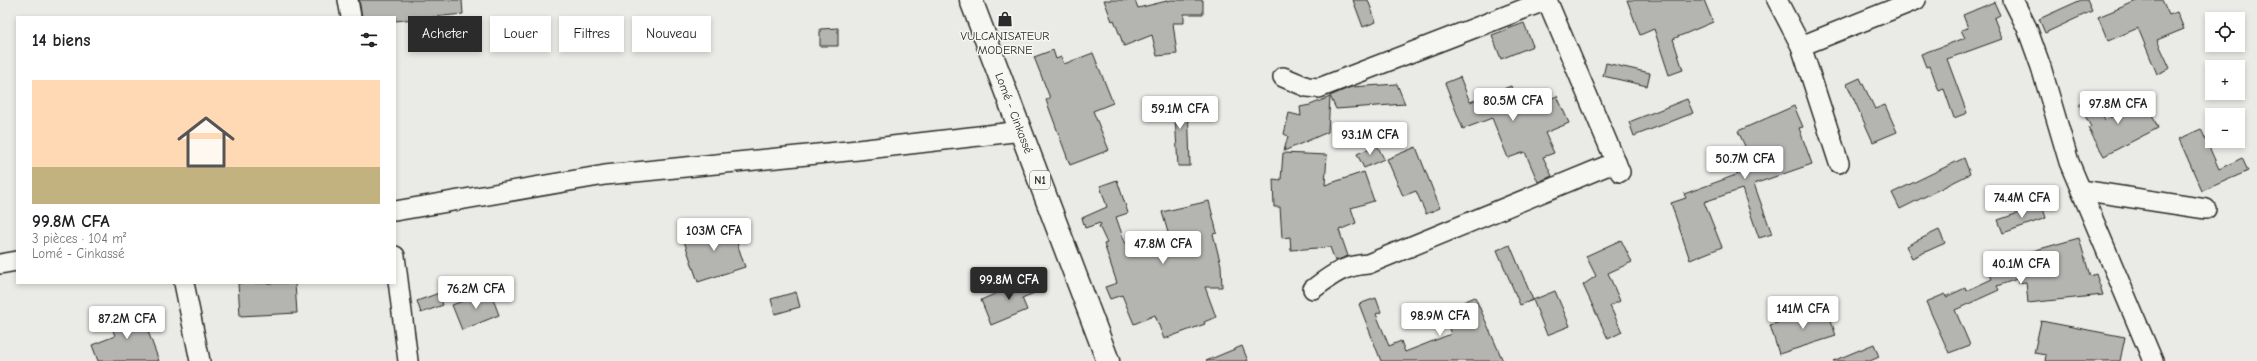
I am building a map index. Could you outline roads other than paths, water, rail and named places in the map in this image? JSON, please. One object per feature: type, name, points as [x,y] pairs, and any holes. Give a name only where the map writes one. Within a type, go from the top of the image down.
[{"type":"highway","name":"Lomé - Cinkassé","points":[[971,0],[1022,131],[1108,361]]},
{"type":"street","points":[[348,0],[351,16]]},
{"type":"street","points":[[1283,78],[1307,87],[1319,88],[1547,0],[1618,167],[1368,264],[1352,265],[1336,271],[1313,289]]},
{"type":"street","points":[[1777,0],[1801,46],[1839,163]]},
{"type":"street","points":[[1801,46],[1916,0]]},
{"type":"street","points":[[2013,0],[2038,60],[2068,162],[2153,361]]},
{"type":"street","points":[[396,211],[605,175],[858,150],[1022,131]]},
{"type":"street","points":[[2081,190],[2206,209]]},
{"type":"street","points":[[0,264],[16,261]]},
{"type":"street","points":[[396,264],[408,361]]},
{"type":"street","points":[[184,284],[200,361]]},
{"type":"place","name":"VULCANISATEUR MODERNE","points":[[1005,19]]}]
